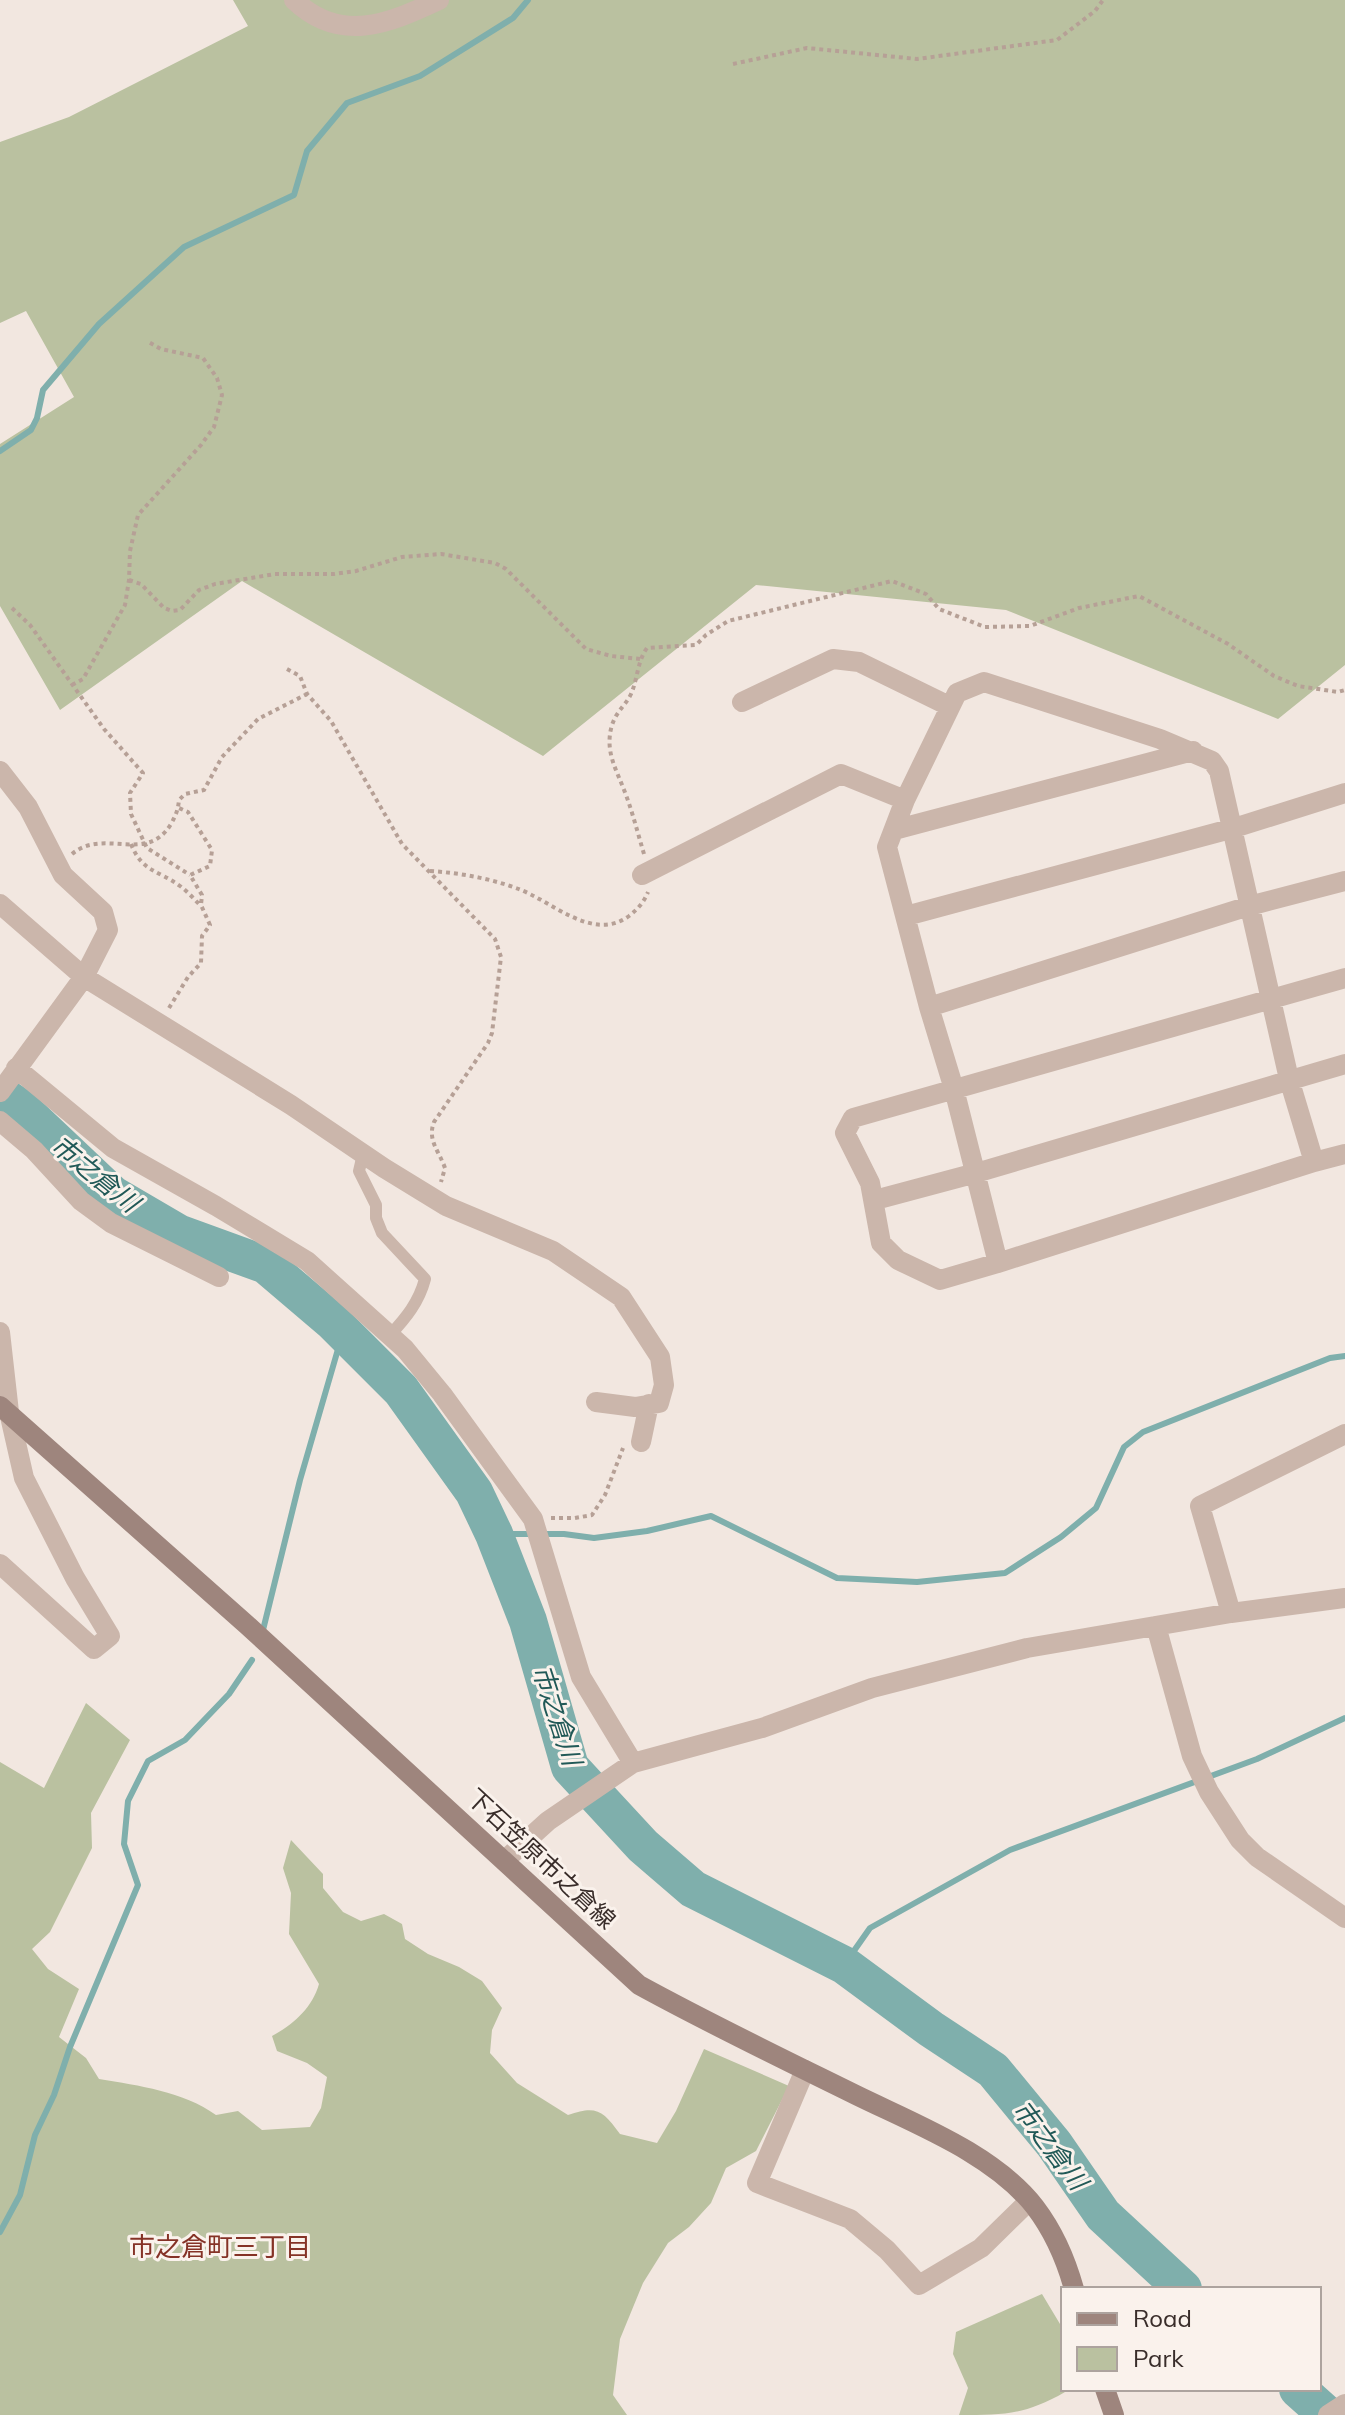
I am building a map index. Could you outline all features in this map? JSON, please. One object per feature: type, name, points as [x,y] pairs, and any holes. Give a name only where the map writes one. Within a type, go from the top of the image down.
[{"type":"main road","name":"下石笠原市之倉線","points":[[4,1409],[247,1625],[639,1985],[695,2016],[957,2144],[1004,2176],[1035,2206],[1064,2254],[1073,2287]]},
{"type":"main road","points":[[1106,2391],[1114,2415]]},
{"type":"street","points":[[294,0],[325,23],[346,26],[374,25],[439,0]]},
{"type":"street","points":[[742,702],[833,659],[859,662],[949,706]]},
{"type":"street","points":[[998,1263],[887,847],[905,800],[949,706],[957,693],[984,682],[1193,751],[1212,761],[1219,771],[1289,1079],[1314,1162]]},
{"type":"street","points":[[894,830],[1193,751]]},
{"type":"street","points":[[0,771],[28,807],[63,875],[103,912],[108,930],[84,977],[0,1092]]},
{"type":"street","points":[[645,874],[841,774],[905,800]]},
{"type":"street","points":[[906,916],[1234,828],[1345,793]]},
{"type":"street","points":[[929,1007],[1249,906],[1345,881]]},
{"type":"street","points":[[0,904],[84,977],[291,1105],[432,1198],[553,1251],[621,1297],[660,1357],[664,1385],[659,1403],[635,1407],[596,1402]]},
{"type":"street","points":[[1345,978],[853,1118],[845,1133],[870,1183],[881,1243],[898,1260],[940,1280],[1345,1154]]},
{"type":"street","points":[[875,1200],[1345,1064]]},
{"type":"street","points":[[16,1068],[113,1148],[307,1261],[405,1349],[442,1394],[533,1519],[581,1677],[633,1763]]},
{"type":"street","points":[[0,1121],[34,1150],[81,1201],[111,1223],[219,1277]]},
{"type":"street","points":[[0,1332],[4,1409],[24,1478],[75,1578],[110,1636],[94,1649],[0,1564]]},
{"type":"street","points":[[634,1441],[649,1404]]},
{"type":"street","points":[[1231,1613],[1200,1506],[1345,1434]]},
{"type":"street","points":[[505,1860],[548,1821],[633,1763],[762,1728],[886,1684],[1027,1648],[1231,1613],[1345,1598]]},
{"type":"street","points":[[1156,1626],[1192,1756],[1209,1792],[1240,1840],[1257,1857],[1345,1918]]},
{"type":"street","points":[[805,2070],[757,2183],[850,2219],[887,2250],[919,2285],[981,2248],[1029,2201]]},
{"type":"street","points":[[1328,2415],[1345,2404]]},
{"type":"lane","points":[[363,1154],[359,1171],[376,1205],[376,1218],[382,1233],[425,1279],[421,1295],[390,1335]]},
{"type":"path","points":[[733,64],[807,48],[917,59],[1057,40],[1095,11],[1103,0]]},
{"type":"path","points":[[72,685],[83,679],[125,605],[130,551],[138,515],[214,427],[222,395],[217,378],[203,358],[161,349],[147,341]]},
{"type":"path","points":[[129,580],[141,584],[164,608],[172,611],[180,610],[199,590],[215,584],[275,574],[334,574],[356,571],[402,557],[441,554],[495,563],[506,569],[586,649],[640,659]]},
{"type":"path","points":[[428,870],[467,874],[517,888],[582,921],[609,926],[624,920],[639,908],[648,893],[625,792],[610,758],[611,727],[618,710],[630,695],[640,659],[647,648],[696,645],[728,621],[892,581],[926,594],[939,609],[985,627],[1030,626],[1079,608],[1139,596],[1228,644],[1274,676],[1298,686],[1338,692],[1345,690]]},
{"type":"path","points":[[12,608],[30,625],[104,729],[143,773],[130,793],[131,814],[147,848],[190,875],[202,895],[201,905]]},
{"type":"path","points":[[287,669],[300,676],[307,694],[331,721],[402,844],[495,939],[501,957],[492,1033],[488,1043],[430,1131],[431,1140],[445,1168],[443,1179],[432,1198]]},
{"type":"path","points":[[58,866],[76,850],[90,845],[145,844],[163,837],[179,800],[185,794],[204,790],[222,757],[258,719],[307,694]]},
{"type":"path","points":[[178,808],[188,812],[212,850],[210,866],[190,875]]},
{"type":"path","points":[[131,844],[136,859],[179,885],[201,905],[210,925],[202,936],[201,963],[188,977],[159,1024]]},
{"type":"path","points":[[533,1519],[592,1515],[634,1441]]},
{"type":"green space","points":[[233,0],[1345,0],[1345,665],[1278,719],[1006,610],[756,585],[543,756],[242,581],[60,710],[0,606],[0,444],[74,397],[26,311],[0,323],[0,142],[69,117],[248,26]]},
{"type":"green space","points":[[86,1703],[130,1740],[91,1813],[92,1848],[50,1932],[32,1949],[48,1969],[79,1989],[59,2037],[86,2058],[99,2079],[175,2095],[216,2115],[238,2111],[262,2130],[310,2127],[321,2108],[327,2077],[307,2063],[277,2051],[272,2036],[301,2014],[312,2001],[319,1984],[289,1934],[291,1893],[283,1868],[291,1840],[323,1874],[323,1888],[343,1912],[361,1921],[384,1914],[402,1924],[405,1939],[482,1981],[502,2008],[492,2030],[490,2053],[517,2083],[568,2115],[592,2110],[609,2120],[620,2134],[657,2143],[676,2111],[704,2049],[789,2086],[756,2151],[726,2168],[711,2203],[689,2227],[668,2243],[643,2283],[620,2339],[613,2395],[627,2415],[0,2415],[0,1762],[44,1788]]},
{"type":"green space","points":[[1042,2294],[1061,2326],[1061,2391],[1066,2391],[1038,2405],[1014,2412],[959,2415],[968,2388],[953,2354],[956,2332]]},
{"type":"waterway","points":[[0,451],[31,430],[43,390],[99,324],[184,247],[294,195],[307,151],[347,103],[420,76],[513,18],[528,0]]},
{"type":"waterway","name":"市之倉川","points":[[0,1094],[21,1108],[113,1195],[178,1233],[266,1265],[333,1322],[401,1390],[474,1492],[494,1534],[528,1621],[570,1767],[643,1846],[693,1889],[844,1965],[993,2070],[1054,2144],[1103,2215],[1181,2287]]},
{"type":"waterway","points":[[263,1630],[300,1480],[343,1332]]},
{"type":"waterway","points":[[494,1534],[564,1534],[594,1538],[647,1531],[711,1516],[837,1578],[917,1582],[1005,1573],[1061,1537],[1096,1508],[1124,1447],[1143,1432],[1330,1358],[1345,1356]]},
{"type":"waterway","points":[[0,2232],[20,2195],[35,2135],[138,1885],[124,1844],[128,1801],[148,1761],[185,1740],[229,1694],[252,1660]]},
{"type":"waterway","points":[[844,1965],[870,1928],[1010,1850],[1257,1759],[1345,1718]]},
{"type":"waterway","name":"市之倉川","points":[[1300,2391],[1327,2415]]},
{"type":"district","name":"市之倉町三丁目","points":[[220,2247]]}]
